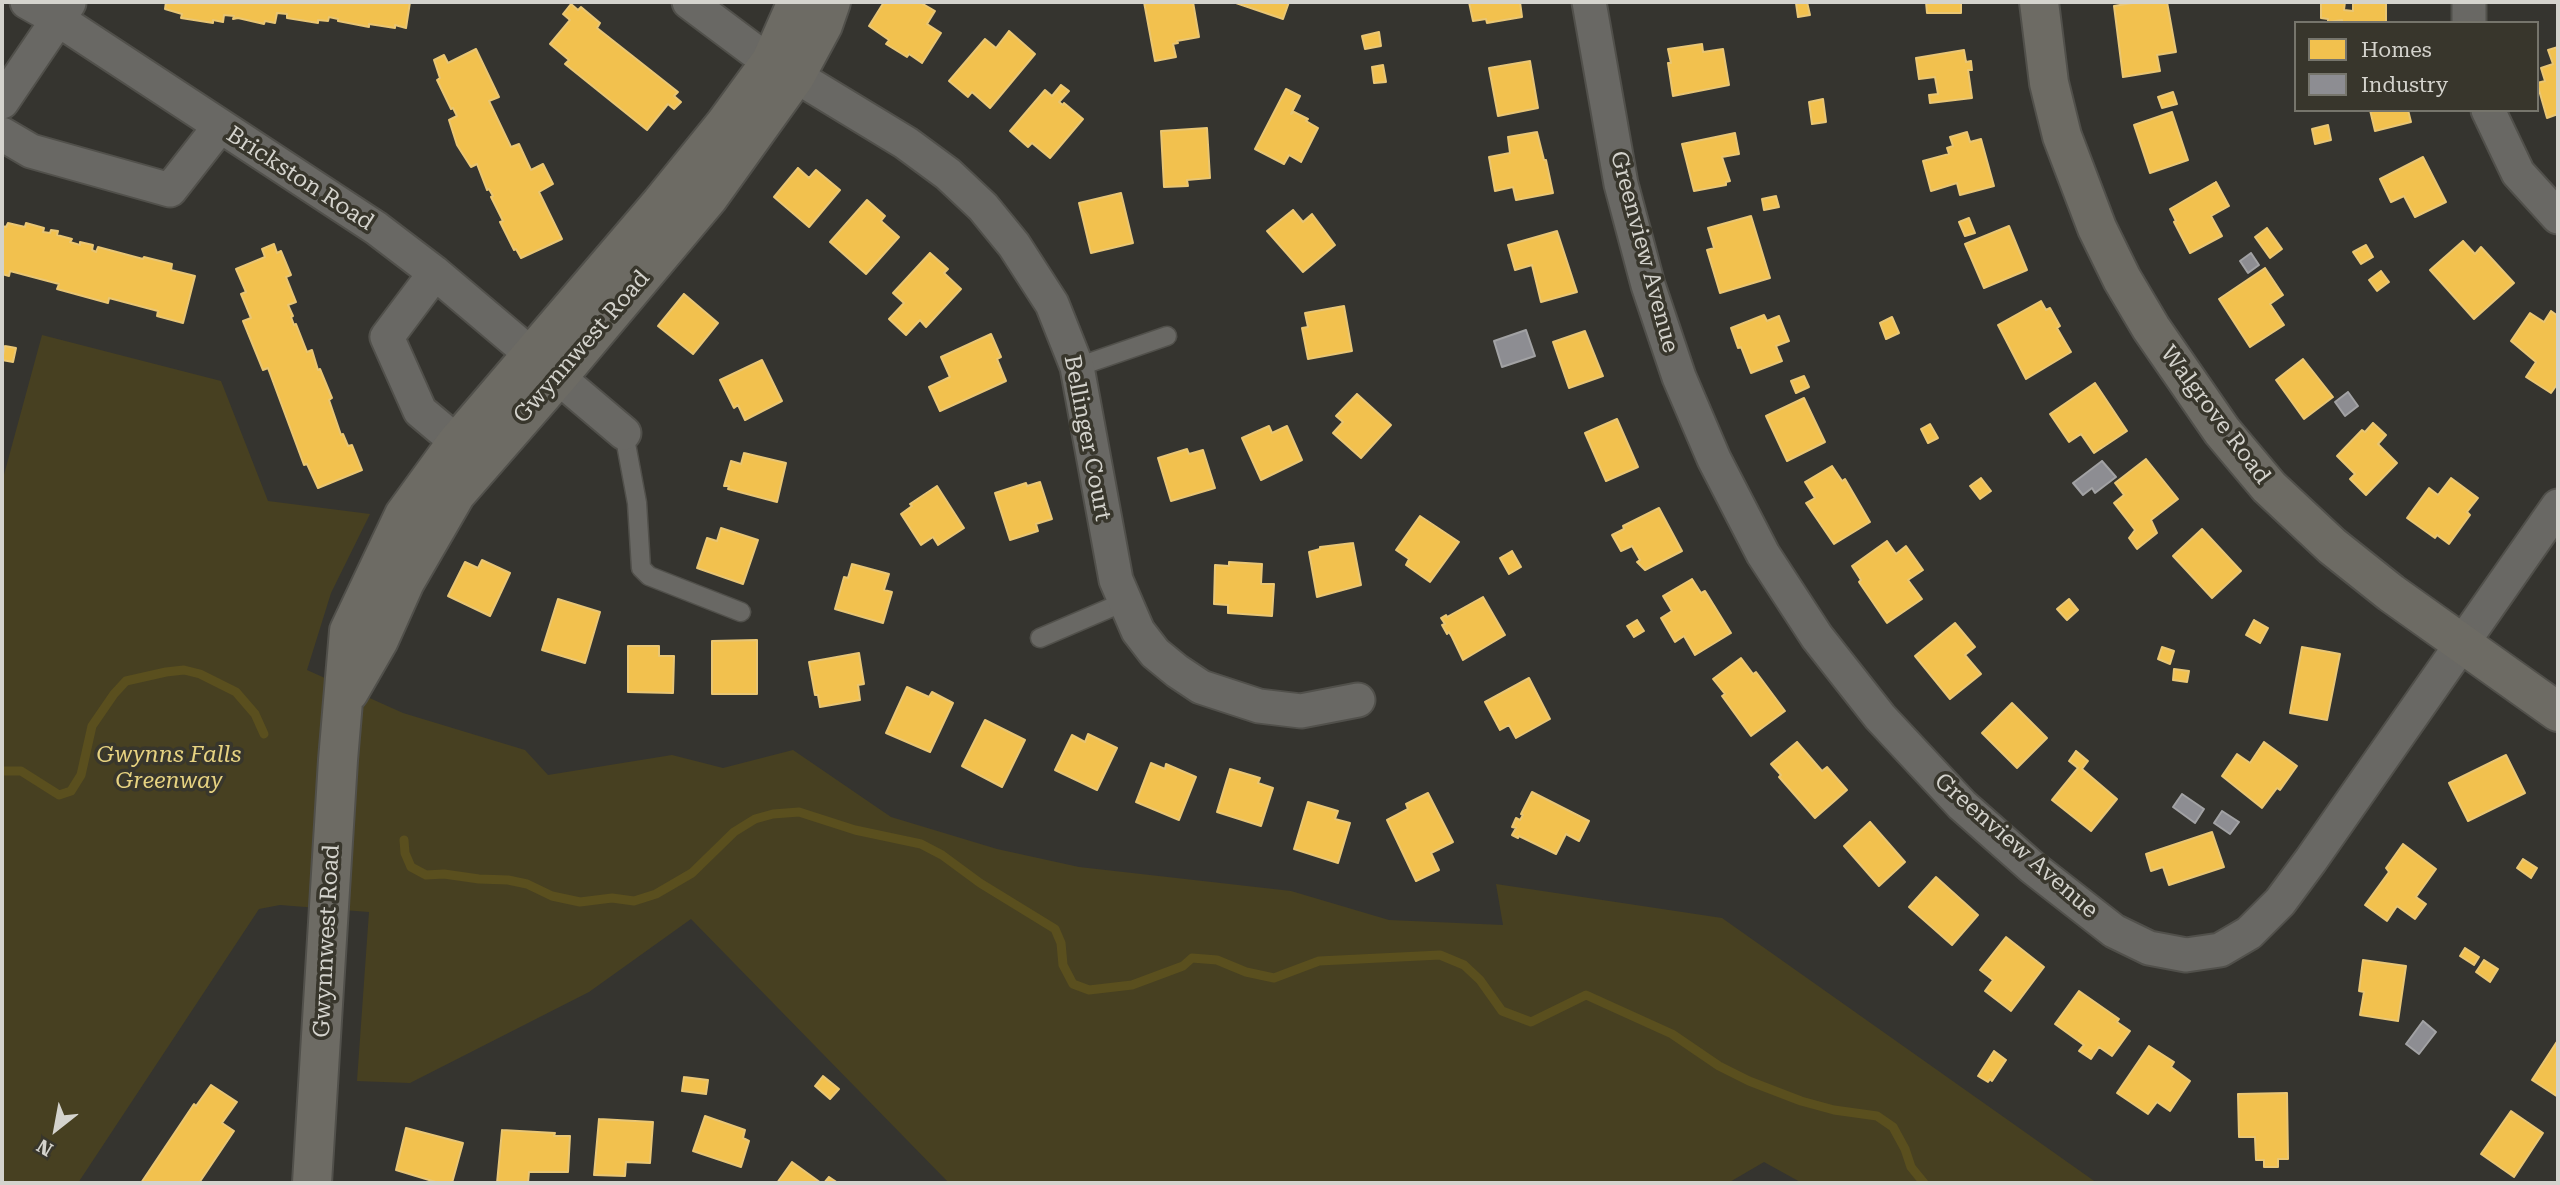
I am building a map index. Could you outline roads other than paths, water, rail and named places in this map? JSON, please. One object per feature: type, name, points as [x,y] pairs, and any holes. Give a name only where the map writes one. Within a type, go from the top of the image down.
[{"type":"street","name":"Brickston Road","points":[[27,2],[64,11],[220,126],[376,228],[435,273],[624,433]]},
{"type":"street","name":"Bellinger Court","points":[[689,2],[737,39],[906,143],[948,174],[983,207],[1014,245],[1052,304],[1077,367],[1116,580],[1138,631],[1155,653],[1201,687],[1259,706],[1301,710],[1358,700]]},
{"type":"street","name":"Gwynnwest Road","points":[[783,69],[797,2]]},
{"type":"street","name":"Gwynnwest Road","points":[[312,1183],[337,773],[344,699],[379,640],[411,571],[456,495],[470,453],[544,366],[709,197],[783,69],[822,24],[831,2]]},
{"type":"street","name":"Greenview Avenue","points":[[1589,2],[1621,184],[1648,285],[1679,377],[1714,459],[1763,554],[1818,637],[1880,717],[1962,804],[2032,867],[2114,931],[2148,948],[2186,955],[2220,950],[2249,933],[2288,892],[2558,506]]},
{"type":"street","name":"Walgrove Road","points":[[2039,2],[2049,83],[2062,136],[2097,229],[2151,328],[2222,431],[2269,487],[2352,561],[2558,712]]},
{"type":"street","points":[[2469,2],[2469,21]]},
{"type":"street","points":[[2,102],[64,11]]},
{"type":"street","points":[[2489,112],[2518,173],[2558,217]]},
{"type":"street","points":[[2,134],[31,151],[170,190],[220,126]]},
{"type":"street","points":[[435,273],[387,337],[420,411],[470,453]]},
{"type":"lane","points":[[1077,367],[1167,336]]},
{"type":"lane","points":[[624,433],[637,503],[641,568],[649,576],[741,612]]},
{"type":"lane","points":[[1040,638],[1124,602]]},
{"type":"waterway","points":[[2,771],[21,771],[59,795],[71,791],[81,775],[92,726],[114,694],[126,681],[166,672],[184,670],[200,674],[236,692],[255,714],[264,734]]},
{"type":"waterway","points":[[404,840],[405,853],[411,867],[426,875],[508,880],[527,884],[552,896],[580,902],[612,898],[634,901],[656,894],[692,873],[734,832],[755,819],[773,814],[799,812],[855,830],[921,844],[942,855],[980,883],[1055,929],[1061,943],[1063,965],[1073,984],[1089,990],[1132,985],[1183,966],[1192,958],[1217,960],[1246,972],[1274,978],[1319,961],[1440,955],[1464,965],[1480,980],[1502,1011],[1531,1022],[1586,995],[1672,1034],[1719,1066],[1749,1081],[1801,1101],[1834,1110],[1877,1116],[1893,1127],[1911,1167],[1924,1183]]},
{"type":"park label","name":"Gwynns Falls Greenway","points":[[169,768]]}]
